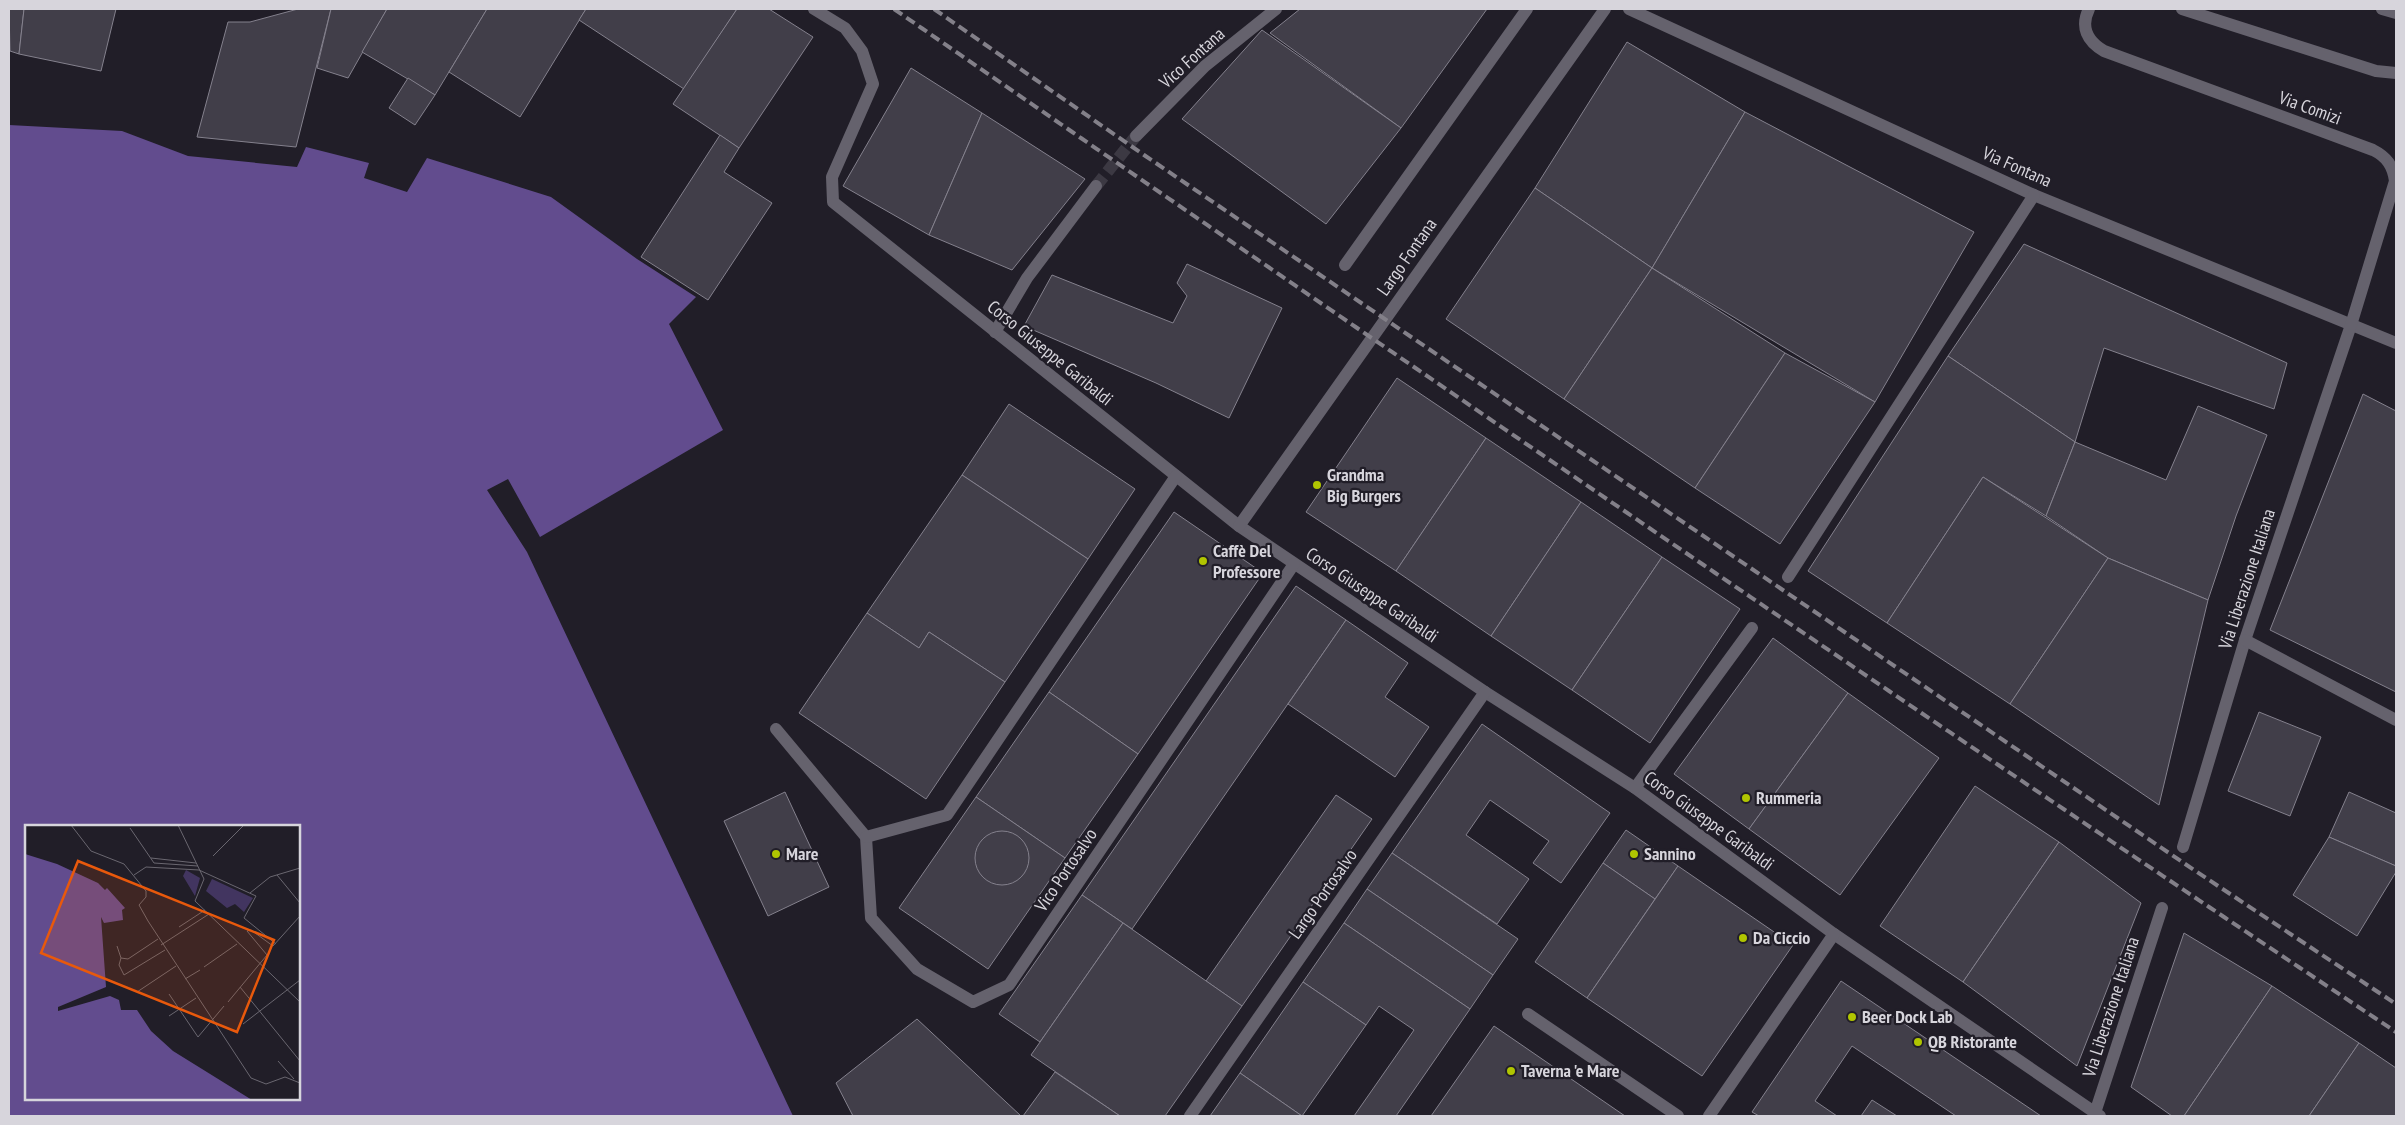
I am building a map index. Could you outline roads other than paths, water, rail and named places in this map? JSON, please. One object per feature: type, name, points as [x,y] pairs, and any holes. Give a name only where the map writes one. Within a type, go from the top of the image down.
[{"type":"street","name":"Corso Giuseppe Garibaldi","points":[[814,9],[845,28],[862,52],[873,84],[832,176],[833,202],[1239,526],[1484,692],[1635,788],[1834,934],[2096,1115]]},
{"type":"street","name":"Vico Fontana","points":[[1136,136],[1205,66],[1276,9]]},
{"type":"street","points":[[1345,265],[1527,9]]},
{"type":"street","name":"Largo Fontana","points":[[1239,526],[1604,9]]},
{"type":"street","name":"Via Fontana","points":[[1629,9],[2034,195],[2396,343]]},
{"type":"street","name":"Via Comizi","points":[[2088,9],[2084,26],[2094,45],[2104,51],[2373,150],[2389,162],[2395,181],[2394,192],[2350,324]]},
{"type":"street","points":[[2182,9],[2376,71],[2396,73]]},
{"type":"street","points":[[2382,9],[2396,13]]},
{"type":"street","points":[[995,332],[1027,278],[1096,186]]},
{"type":"street","points":[[1788,577],[2034,195]]},
{"type":"street","name":"Via Liberazione Italiana","points":[[2184,847],[2245,640],[2350,324]]},
{"type":"street","points":[[776,729],[866,837],[947,815],[1176,476]]},
{"type":"street","name":"Vico Portosalvo","points":[[866,837],[871,918],[917,969],[973,1002],[1009,985],[1294,564]]},
{"type":"street","points":[[1635,788],[1752,628]]},
{"type":"street","points":[[2245,640],[2396,720]]},
{"type":"street","name":"Largo Portosalvo","points":[[1190,1116],[1484,692]]},
{"type":"street","name":"Via Liberazione Italiana","points":[[2096,1115],[2162,908]]},
{"type":"street","points":[[1709,1116],[1834,934]]},
{"type":"street","points":[[1528,1014],[1678,1116]]},
{"type":"tunnel","points":[[1096,186],[1136,136]]},
{"type":"railway","points":[[894,9],[1643,524],[2396,1032]]},
{"type":"railway","points":[[934,9],[1144,155],[2194,870],[2396,1004]]},
{"type":"place","name":"Grandma Big Burgers","points":[[1317,485]]},
{"type":"place","name":"Caffè Del Professore","points":[[1203,561]]},
{"type":"place","name":"Rummeria","points":[[1746,798]]},
{"type":"place","name":"Mare","points":[[776,854]]},
{"type":"place","name":"Sannino","points":[[1634,854]]},
{"type":"place","name":"Da Ciccio","points":[[1743,938]]},
{"type":"place","name":"Beer Dock Lab","points":[[1852,1017]]},
{"type":"place","name":"QB Ristorante","points":[[1918,1042]]},
{"type":"place","name":"Taverna 'e Mare","points":[[1511,1071]]}]
